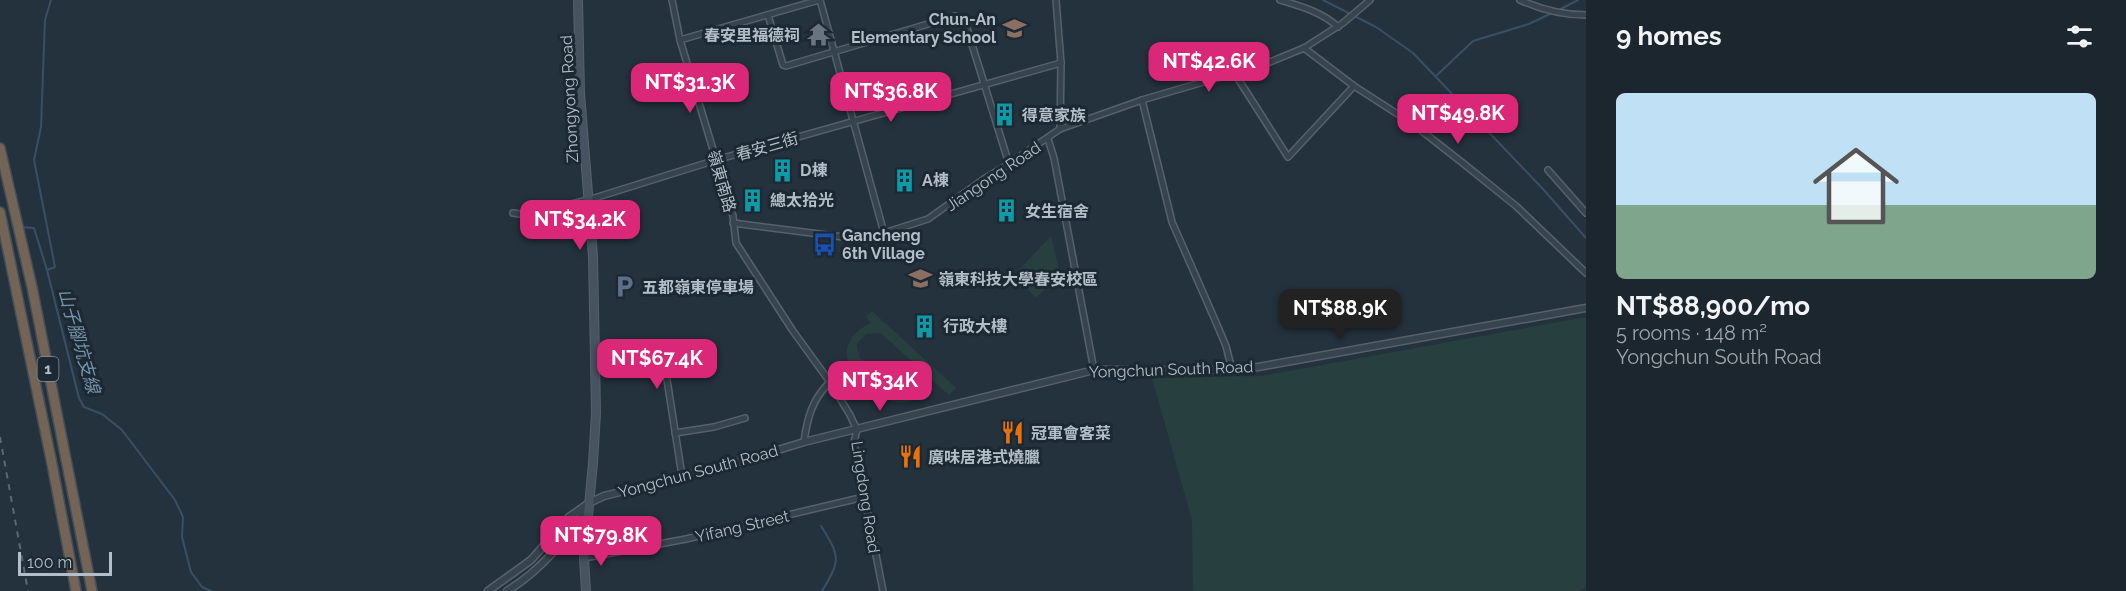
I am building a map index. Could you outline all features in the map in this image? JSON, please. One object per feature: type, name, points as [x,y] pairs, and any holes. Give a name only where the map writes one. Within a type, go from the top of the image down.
[{"type":"highway","name":"1","points":[[0,148],[32,287],[92,591]]},
{"type":"highway","name":"1","points":[[0,212],[76,591]]},
{"type":"main road","name":"Zhongyong Road","points":[[578,0],[580,93],[593,256],[596,413],[594,463],[584,558],[586,591]]},
{"type":"street","name":"嶺東南路","points":[[672,0],[680,40],[734,223]]},
{"type":"street","points":[[680,40],[819,0],[884,233]]},
{"type":"street","points":[[1056,0],[1061,63],[1060,129]]},
{"type":"street","points":[[1280,0],[1312,10],[1340,25]]},
{"type":"street","points":[[1520,0],[1548,11],[1586,15]]},
{"type":"street","name":"Jiangong Road","points":[[734,223],[841,238],[860,238],[928,219],[984,178],[1009,165],[1060,129],[1142,100],[1265,64],[1304,48],[1340,25],[1368,1]]},
{"type":"street","points":[[768,15],[783,65],[786,66],[956,16],[962,18],[1009,165]]},
{"type":"street","points":[[1304,48],[1354,86],[1413,124],[1464,164],[1516,206],[1586,273]]},
{"type":"street","name":"春安三街","points":[[716,160],[1061,63]]},
{"type":"street","points":[[1234,74],[1288,157],[1354,86]]},
{"type":"street","points":[[1142,100],[1172,222],[1219,329],[1232,370]]},
{"type":"street","points":[[1048,139],[1054,158],[1094,370]]},
{"type":"street","points":[[513,213],[526,215],[588,200],[716,160]]},
{"type":"street","points":[[1548,170],[1586,213]]},
{"type":"street","name":"Lingdong Road","points":[[734,223],[736,243],[793,332],[830,382],[857,430],[854,442],[883,591]]},
{"type":"street","name":"Yongchun South Road","points":[[488,591],[531,560],[569,517],[589,503],[604,496],[804,442],[1094,370],[1232,370],[1586,308]]},
{"type":"street","points":[[595,360],[650,347],[661,347],[682,476]]},
{"type":"street","points":[[804,442],[807,421],[814,403],[830,382]]},
{"type":"street","points":[[675,434],[714,427],[745,418]]},
{"type":"street","name":"Yifang Street","points":[[584,558],[686,539],[864,497]]},
{"type":"street","points":[[507,591],[517,585],[562,543],[589,503]]},
{"type":"green space","points":[[1051,236],[1060,274],[1036,298],[1014,275]]},
{"type":"green space","points":[[872,311],[956,388],[949,395],[931,379],[925,392],[914,400],[901,403],[884,397],[852,367],[847,357],[848,344],[851,339],[860,329],[871,323],[866,317]],"holes":[[[866,334],[882,334],[918,367],[919,378],[916,387],[907,392],[896,390],[860,358],[858,342]]]},
{"type":"green space","points":[[1586,317],[1586,587],[1578,591],[1193,591],[1192,520],[1152,378],[1262,376]]},
{"type":"waterway","points":[[47,270],[55,267],[34,160],[41,127],[45,20],[51,0]]},
{"type":"waterway","points":[[1323,0],[1376,27],[1413,53],[1543,189],[1586,238]]},
{"type":"waterway","points":[[1557,11],[1578,0]]},
{"type":"waterway","points":[[1436,76],[1473,41],[1529,24],[1552,13]]},
{"type":"waterway","name":"山子腳坑支線","points":[[21,227],[34,228],[47,270],[79,398],[84,407],[102,414],[122,430],[175,500],[183,517],[182,537],[191,572],[202,587],[211,591]]},
{"type":"waterway","points":[[821,526],[832,544],[836,558],[833,572],[822,591]]},
{"type":"railway","points":[[0,437],[28,591]]},
{"type":"place","name":"Chun-An Elementary School","points":[[1014,28]]},
{"type":"place","name":"春安里福德祠","points":[[818,35]]},
{"type":"place","name":"得意家族","points":[[1004,115]]},
{"type":"place","name":"D棟","points":[[782,170]]},
{"type":"place","name":"A棟","points":[[904,180]]},
{"type":"place","name":"總太拾光","points":[[752,200]]},
{"type":"place","name":"女生宿舍","points":[[1007,211]]},
{"type":"place","name":"Gancheng 6th Village","points":[[824,244]]},
{"type":"place","name":"嶺東科技大學春安校區","points":[[920,279]]},
{"type":"place","name":"五都嶺東停車場","points":[[624,287]]},
{"type":"place","name":"行政大樓","points":[[925,326]]},
{"type":"place","name":"冠軍會客菜","points":[[1013,433]]},
{"type":"place","name":"廣味居港式燒臘","points":[[910,457]]}]
